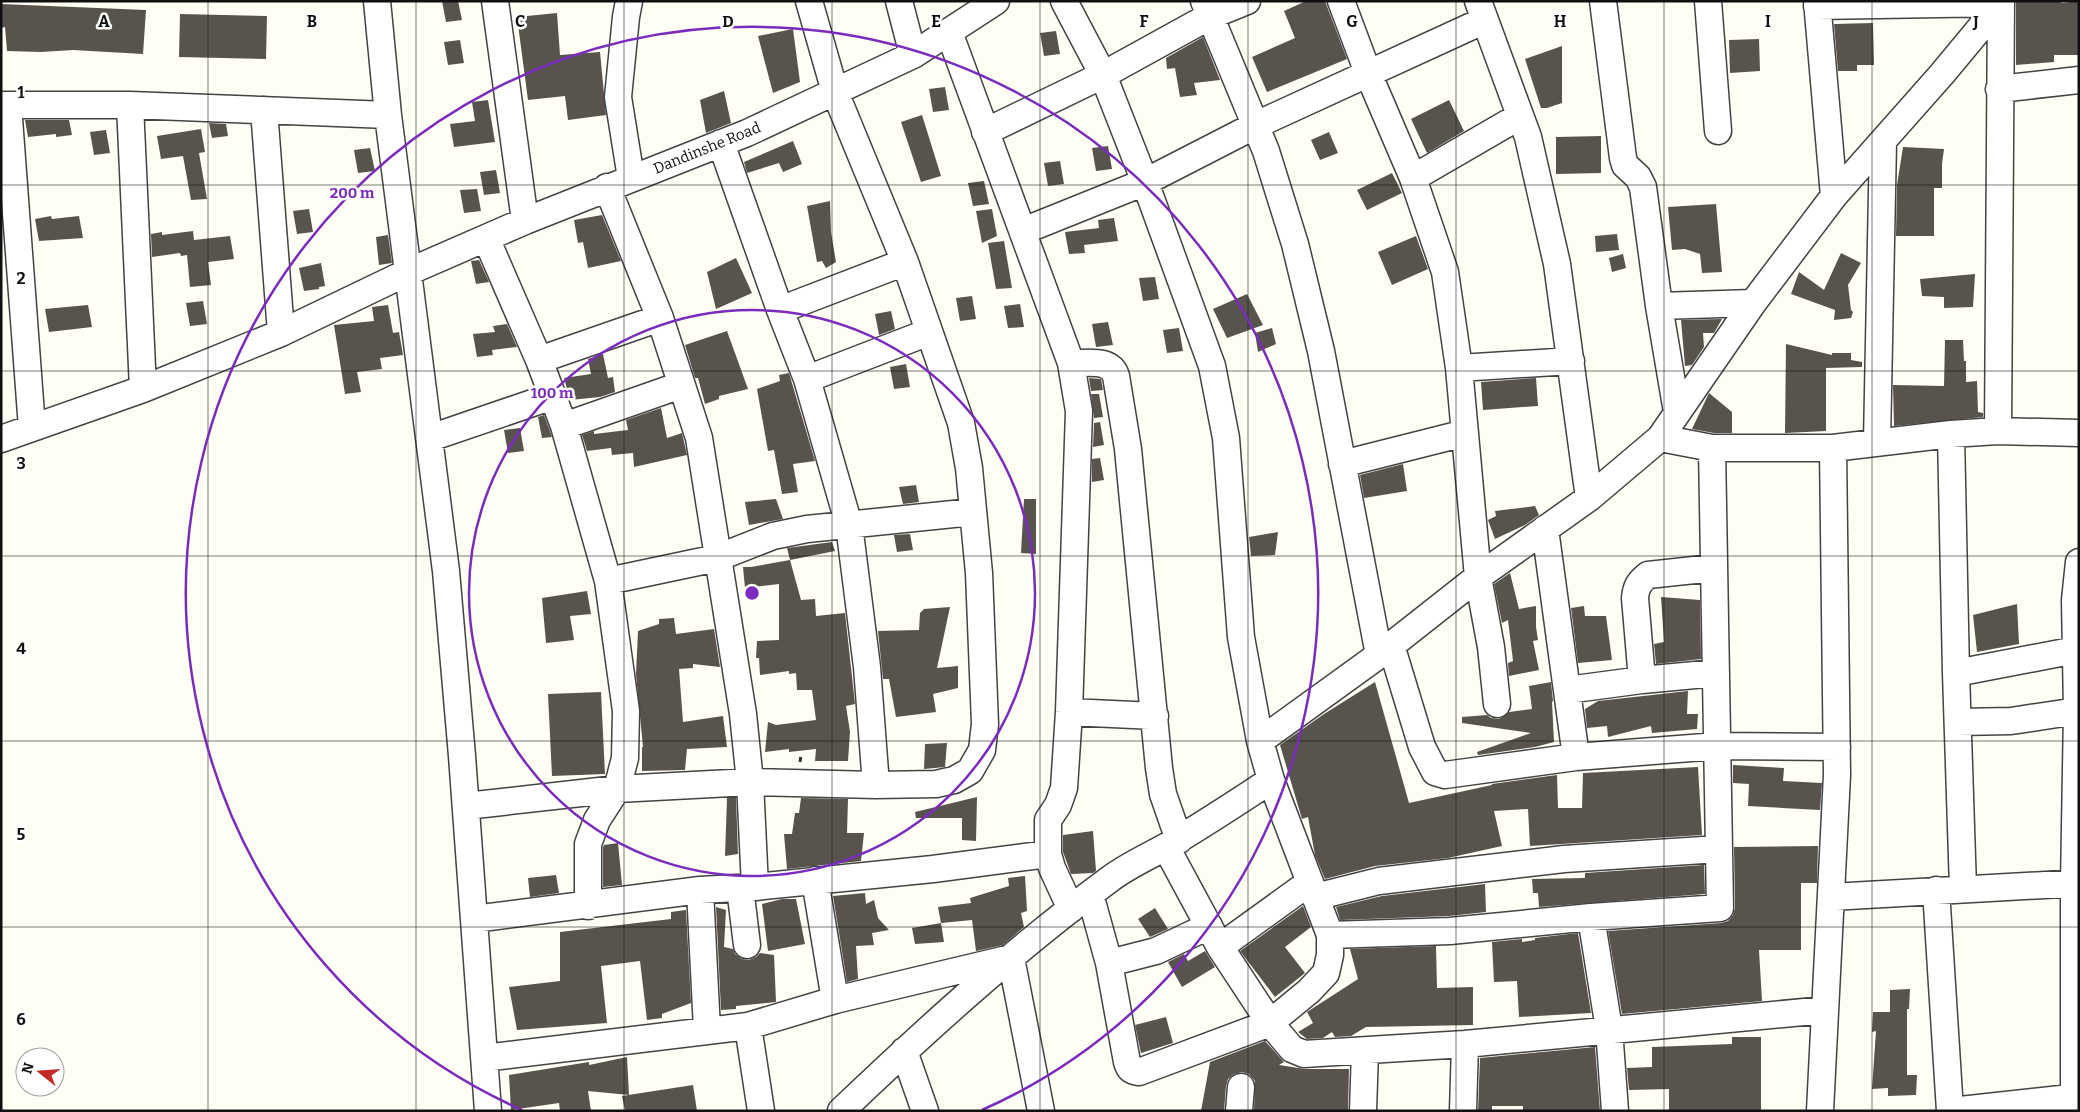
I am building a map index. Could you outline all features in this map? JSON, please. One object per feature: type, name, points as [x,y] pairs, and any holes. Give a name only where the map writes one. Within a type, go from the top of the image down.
[{"type":"street","points":[[495,1],[525,221]]},
{"type":"street","points":[[629,1],[618,97],[619,183],[698,438],[742,714],[750,782],[747,945]]},
{"type":"street","points":[[466,806],[617,789],[750,782],[876,785],[936,784],[954,780],[970,771],[982,750],[985,724],[979,573],[969,468],[960,423],[905,262],[835,92],[809,1]]},
{"type":"street","points":[[899,1],[913,54]]},
{"type":"street","name":"Dandinshe Road","points":[[1,438],[143,388],[280,333],[408,272],[525,221],[721,143],[835,92],[913,54],[996,1]]},
{"type":"street","points":[[949,32],[1071,363],[1078,411],[1069,712],[1064,788],[1058,805],[1048,820],[1048,854],[1052,868],[1080,902],[1109,964],[1127,1062],[1132,1071],[1139,1072],[1270,1023],[1309,991],[1326,973],[1330,955],[1330,935],[1271,780],[1260,740],[1241,637],[1226,438],[1212,366],[1145,182],[1103,75],[1064,1]]},
{"type":"street","points":[[985,132],[1103,75],[1207,8],[1247,1]]},
{"type":"street","points":[[1341,1],[1368,73],[1413,178],[1445,272],[1459,368],[1478,576],[1491,647],[1497,704]]},
{"type":"street","points":[[1603,1],[1619,140],[1625,165],[1638,177],[1643,187],[1659,306],[1678,412]]},
{"type":"street","points":[[1708,1],[1718,131]]},
{"type":"street","points":[[370,2],[388,115],[446,571],[466,806],[488,1111]]},
{"type":"street","points":[[1834,196],[1817,3],[2001,2]]},
{"type":"street","points":[[1998,431],[2001,2]]},
{"type":"street","points":[[1260,740],[1385,650],[1478,576],[1589,498],[1660,438],[1752,302],[1834,196],[1942,74],[2001,2]]},
{"type":"street","points":[[1207,8],[1256,124],[1295,244],[1321,351],[1342,464],[1385,650],[1422,747],[1435,772],[1445,775],[1576,757],[1717,746],[1836,747]]},
{"type":"street","points":[[1023,231],[1145,182],[1256,124],[1368,73],[1482,11],[1520,116],[1538,175],[1558,264],[1589,498]]},
{"type":"street","points":[[1999,89],[2079,80]]},
{"type":"street","points":[[32,428],[5,105],[130,105],[388,115]]},
{"type":"street","points":[[130,105],[143,388]]},
{"type":"street","points":[[264,110],[280,333]]},
{"type":"street","points":[[1413,178],[1520,116]]},
{"type":"street","points":[[1877,442],[1883,142]]},
{"type":"street","points":[[721,143],[780,310],[808,379],[849,525],[867,667],[876,785]]},
{"type":"street","points":[[486,238],[539,360],[564,426],[608,581],[626,711],[625,758],[617,789],[597,820],[588,844],[588,906]]},
{"type":"street","points":[[780,310],[905,262]]},
{"type":"street","points":[[1659,306],[1752,302]]},
{"type":"street","points":[[539,360],[660,318]]},
{"type":"street","points":[[808,379],[929,332]]},
{"type":"street","points":[[1459,368],[1571,361]]},
{"type":"street","points":[[1071,363],[1108,364],[1114,368],[1116,376],[1128,449],[1163,794],[1172,843],[1214,936],[1270,1023],[1292,1049],[1304,1054],[1465,1044],[1825,1010]]},
{"type":"street","points":[[564,426],[681,384]]},
{"type":"street","points":[[430,438],[552,396]]},
{"type":"street","points":[[1660,438],[1712,448],[1833,448],[1952,434],[1998,431],[2079,433]]},
{"type":"street","points":[[1342,464],[1465,433]]},
{"type":"street","points":[[1952,434],[1956,673],[1963,888]]},
{"type":"street","points":[[1330,935],[1450,931],[1590,917],[1720,908],[1712,448]]},
{"type":"street","points":[[1820,1111],[1831,897],[1836,747],[1833,448]]},
{"type":"street","points":[[608,581],[717,558],[773,536],[807,529],[973,512]]},
{"type":"street","points":[[1545,529],[1576,757]]},
{"type":"street","points":[[1936,890],[1951,1111],[2070,1101],[2076,884],[2077,711],[2075,600],[2079,562]]},
{"type":"street","points":[[1642,680],[1635,598],[1636,588],[1648,575],[1713,568]]},
{"type":"street","points":[[1956,673],[2076,650]]},
{"type":"street","points":[[1567,690],[1716,673]]},
{"type":"street","points":[[1958,722],[2011,720],[2077,711]]},
{"type":"street","points":[[1069,712],[1155,716]]},
{"type":"street","points":[[841,1111],[904,1051],[1016,960],[1080,902],[1112,877],[1172,843],[1271,780]]},
{"type":"street","points":[[1109,964],[1214,936],[1313,889],[1546,862],[1685,850],[1719,849]]},
{"type":"street","points":[[474,919],[588,906],[700,890],[748,888],[932,869],[1048,854]]},
{"type":"street","points":[[815,880],[835,1000]]},
{"type":"street","points":[[1831,897],[1963,888],[2076,884]]},
{"type":"street","points":[[700,890],[707,1030]]},
{"type":"street","points":[[1590,917],[1609,1029],[1615,1111]]},
{"type":"street","points":[[484,1058],[748,1026],[835,1000],[1016,960]]},
{"type":"street","points":[[1016,960],[1041,1111]]},
{"type":"street","points":[[748,1026],[761,1111]]},
{"type":"street","points":[[1463,1111],[1465,1044]]},
{"type":"street","points":[[904,1051],[925,1111]]},
{"type":"street","points":[[1363,1111],[1365,1051]]},
{"type":"building","points":[[442,1],[458,1],[462,20],[446,22]]},
{"type":"building","points":[[1306,1],[1325,1],[1347,59],[1267,92],[1252,57],[1295,38],[1284,11]]},
{"type":"building","points":[[2016,1],[2058,1],[2062,3],[2079,1],[2079,55],[2054,55],[2054,62],[2016,65]]},
{"type":"building","points":[[1,4],[146,10],[143,54],[73,50],[41,52],[7,51],[5,27],[1,28]]},
{"type":"building","points":[[557,13],[560,55],[600,52],[606,115],[568,120],[565,96],[528,100],[517,17]]},
{"type":"building","points":[[180,14],[267,16],[266,59],[179,57]]},
{"type":"building","points":[[1873,23],[1874,65],[1857,65],[1857,71],[1838,71],[1834,24]]},
{"type":"building","points":[[793,29],[800,82],[773,93],[758,36]]},
{"type":"building","points":[[1056,31],[1060,54],[1044,56],[1040,33]]},
{"type":"building","points":[[1203,37],[1220,80],[1194,83],[1197,95],[1180,97],[1175,68],[1167,69],[1166,58]]},
{"type":"building","points":[[1759,39],[1760,71],[1730,73],[1729,40]]},
{"type":"building","points":[[460,40],[464,63],[448,65],[444,42]]},
{"type":"building","points":[[1562,46],[1562,103],[1541,108],[1525,59]]},
{"type":"building","points":[[945,87],[949,110],[933,112],[929,89]]},
{"type":"building","points":[[724,91],[731,123],[706,133],[700,100]]},
{"type":"building","points":[[488,100],[495,142],[454,147],[450,124],[475,121],[472,102]]},
{"type":"building","points":[[1449,100],[1464,131],[1427,153],[1411,119]]},
{"type":"building","points":[[922,115],[941,176],[921,182],[901,122]]},
{"type":"building","points":[[25,120],[69,120],[72,135],[56,137],[56,134],[28,137]]},
{"type":"building","points":[[209,123],[226,124],[228,136],[212,138]]},
{"type":"building","points":[[201,129],[205,152],[199,153],[207,199],[191,200],[183,156],[161,159],[157,136]]},
{"type":"building","points":[[106,130],[110,153],[94,155],[90,132]]},
{"type":"building","points":[[1329,132],[1338,153],[1320,160],[1311,140]]},
{"type":"building","points":[[1601,136],[1601,173],[1556,174],[1556,137]]},
{"type":"building","points":[[793,141],[802,164],[783,172],[779,163],[747,173],[744,162]]},
{"type":"building","points":[[1108,146],[1112,169],[1096,171],[1092,148]]},
{"type":"building","points":[[1903,147],[1944,149],[1942,188],[1934,188],[1934,236],[1896,236],[1897,185]]},
{"type":"building","points":[[370,148],[375,171],[358,173],[354,150]]},
{"type":"building","points":[[1060,161],[1064,184],[1048,186],[1044,163]]},
{"type":"building","points":[[496,170],[500,193],[484,195],[480,172]]},
{"type":"building","points":[[1392,173],[1402,193],[1367,210],[1357,190]]},
{"type":"building","points":[[984,181],[989,204],[973,206],[968,183]]},
{"type":"building","points":[[477,189],[481,211],[464,213],[460,190]]},
{"type":"building","points":[[830,201],[831,232],[836,262],[826,268],[822,261],[817,262],[807,206]]},
{"type":"building","points":[[1716,204],[1722,272],[1702,273],[1700,254],[1685,249],[1672,250],[1668,207]]},
{"type":"building","points":[[309,209],[313,232],[297,234],[293,211]]},
{"type":"building","points":[[992,209],[997,236],[982,243],[976,211]]},
{"type":"building","points":[[602,215],[621,261],[588,268],[583,242],[578,243],[574,220]]},
{"type":"building","points":[[51,216],[52,219],[79,216],[83,238],[39,241],[35,219]]},
{"type":"building","points":[[1114,218],[1118,241],[1084,245],[1085,253],[1069,254],[1065,232],[1099,228],[1098,220]]},
{"type":"building","points":[[193,231],[194,240],[230,236],[234,259],[208,262],[211,285],[190,287],[187,255],[181,256],[180,253],[152,257],[151,234],[162,232],[162,235]]},
{"type":"building","points":[[1617,234],[1619,250],[1596,252],[1595,236]]},
{"type":"building","points":[[388,235],[392,263],[379,265],[376,237]]},
{"type":"building","points":[[1416,236],[1428,269],[1392,285],[1378,252]]},
{"type":"building","points":[[1004,241],[1012,288],[996,289],[988,243]]},
{"type":"building","points":[[1841,253],[1861,263],[1848,285],[1851,310],[1853,312],[1851,318],[1834,320],[1835,310],[1791,294],[1799,272],[1824,290]]},
{"type":"building","points":[[1623,254],[1626,268],[1612,272],[1609,258]]},
{"type":"building","points":[[736,258],[752,293],[716,309],[707,272]]},
{"type":"building","points":[[479,260],[489,282],[476,284],[471,261]]},
{"type":"building","points":[[321,263],[325,286],[319,287],[319,289],[304,291],[299,268]]},
{"type":"building","points":[[1975,274],[1973,307],[1944,308],[1944,297],[1922,296],[1920,279]]},
{"type":"building","points":[[1155,277],[1159,299],[1143,301],[1139,278]]},
{"type":"building","points":[[1247,294],[1263,325],[1227,338],[1213,309]]},
{"type":"building","points":[[972,296],[976,319],[960,321],[956,298]]},
{"type":"building","points":[[203,301],[207,324],[190,326],[186,303]]},
{"type":"building","points":[[1020,304],[1024,327],[1008,328],[1004,306]]},
{"type":"building","points":[[88,305],[92,327],[49,332],[45,309]]},
{"type":"building","points":[[388,305],[393,333],[399,332],[403,355],[380,358],[382,369],[357,372],[361,392],[345,394],[334,325],[374,321],[372,307]]},
{"type":"building","points":[[891,311],[895,329],[879,335],[875,314]]},
{"type":"building","points":[[1722,319],[1714,333],[1703,333],[1704,347],[1692,365],[1685,366],[1681,320]]},
{"type":"building","points":[[1108,322],[1113,345],[1096,347],[1092,324]]},
{"type":"building","points":[[507,324],[517,347],[492,350],[493,355],[477,357],[473,334],[495,332],[493,326]]},
{"type":"building","points":[[1179,328],[1183,351],[1167,353],[1163,330]]},
{"type":"building","points":[[1272,328],[1276,344],[1258,352],[1255,333]]},
{"type":"building","points":[[727,331],[748,389],[719,396],[719,399],[705,404],[698,378],[695,378],[685,345]]},
{"type":"building","points":[[1945,340],[1963,340],[1966,382],[1977,381],[1978,412],[1983,413],[1983,417],[1894,426],[1893,385],[1944,386]]},
{"type":"building","points":[[1786,344],[1832,355],[1832,353],[1851,353],[1851,360],[1862,362],[1862,367],[1826,368],[1826,431],[1785,433]]},
{"type":"building","points":[[603,354],[608,378],[613,377],[615,392],[600,397],[570,400],[564,378],[591,374],[588,359]]},
{"type":"building","points":[[906,364],[910,387],[894,389],[890,367]]},
{"type":"building","points":[[789,373],[815,461],[793,464],[798,492],[782,494],[774,450],[768,451],[757,389],[780,381],[779,375]]},
{"type":"building","points":[[1089,378],[1101,379],[1103,390],[1091,391]]},
{"type":"building","points":[[1536,378],[1538,406],[1483,410],[1481,382]]},
{"type":"building","points":[[1709,393],[1732,412],[1732,433],[1714,433],[1692,429]]},
{"type":"building","points":[[1091,394],[1099,394],[1103,417],[1094,418]]},
{"type":"building","points":[[661,408],[667,438],[682,433],[687,455],[634,467],[633,453],[612,455],[611,448],[587,451],[582,435],[594,431],[594,434],[628,430],[626,420]]},
{"type":"building","points":[[544,415],[552,437],[542,438],[538,417]]},
{"type":"building","points":[[1100,422],[1104,445],[1093,447],[1094,423]]},
{"type":"building","points":[[520,428],[524,451],[508,453],[504,430]]},
{"type":"building","points":[[1100,458],[1104,480],[1092,482],[1092,459]]},
{"type":"building","points":[[1403,464],[1407,491],[1364,498],[1360,475]]},
{"type":"building","points":[[916,485],[919,502],[903,504],[899,487]]},
{"type":"building","points":[[776,499],[783,519],[749,525],[745,502]]},
{"type":"building","points":[[1024,499],[1036,499],[1036,554],[1021,553]]},
{"type":"building","points":[[1535,506],[1539,515],[1525,525],[1495,539],[1488,520],[1496,516],[1495,511]]},
{"type":"building","points":[[1278,532],[1275,555],[1251,556],[1249,537]]},
{"type":"building","points":[[910,534],[913,550],[897,552],[894,535]]},
{"type":"building","points":[[832,542],[835,551],[790,560],[787,548]]},
{"type":"building","points":[[790,560],[801,600],[815,599],[816,616],[845,613],[855,704],[846,706],[850,732],[848,761],[815,761],[816,749],[789,752],[789,749],[765,752],[768,722],[776,725],[816,720],[812,690],[797,690],[796,673],[789,674],[789,671],[760,675],[759,658],[756,658],[757,641],[779,640],[779,584],[745,588],[743,567]]},
{"type":"building","points":[[1510,573],[1519,609],[1536,606],[1538,640],[1533,641],[1539,670],[1509,676],[1508,663],[1513,661],[1508,620],[1502,623],[1494,584]]},
{"type":"building","points":[[587,591],[591,614],[570,616],[574,640],[546,643],[542,598]]},
{"type":"building","points":[[1661,597],[1700,600],[1701,659],[1656,664],[1654,644],[1664,642]]},
{"type":"building","points":[[2017,604],[2019,644],[1977,652],[1973,615]]},
{"type":"building","points":[[1584,606],[1585,616],[1606,616],[1612,660],[1578,663],[1571,608]]},
{"type":"building","points":[[950,607],[937,668],[958,666],[958,688],[933,694],[936,712],[896,717],[889,679],[883,679],[878,631],[919,630],[920,613],[924,609]]},
{"type":"building","points":[[674,618],[676,634],[714,629],[720,667],[693,664],[693,668],[679,669],[683,722],[723,716],[727,747],[687,749],[685,770],[642,771],[643,747],[636,674],[638,631],[659,624],[659,619]]},
{"type":"building","points":[[1375,682],[1409,803],[1492,784],[1557,775],[1558,808],[1582,808],[1583,773],[1698,767],[1702,835],[1530,846],[1528,809],[1494,811],[1502,846],[1448,858],[1375,866],[1325,879],[1315,855],[1308,817],[1302,819],[1280,745],[1324,714]]},
{"type":"building","points":[[1551,682],[1554,742],[1535,747],[1478,755],[1477,752],[1531,733],[1462,723],[1462,717],[1487,715],[1491,718],[1499,719],[1509,712],[1532,709],[1529,686]]},
{"type":"building","points":[[1688,691],[1687,714],[1698,714],[1697,729],[1652,733],[1651,726],[1608,737],[1607,726],[1587,728],[1585,709],[1598,701]]},
{"type":"building","points":[[601,692],[605,774],[552,776],[548,694]]},
{"type":"building","points":[[947,743],[945,767],[924,769],[925,744]]},
{"type":"building","points":[[1733,765],[1784,768],[1783,781],[1822,783],[1820,810],[1748,806],[1749,784],[1733,783]]},
{"type":"building","points":[[977,797],[976,841],[962,840],[962,818],[916,818],[915,812]]},
{"type":"building","points":[[727,798],[736,798],[738,854],[725,856]]},
{"type":"building","points":[[801,798],[848,799],[847,833],[864,833],[861,861],[787,869],[784,834],[792,834],[795,813],[799,813]]},
{"type":"building","points":[[1093,831],[1096,871],[1093,873],[1071,874],[1063,852],[1063,835]]},
{"type":"building","points":[[618,843],[622,885],[603,887],[603,847],[604,845]]},
{"type":"building","points":[[1818,846],[1817,883],[1801,883],[1801,950],[1759,950],[1762,1001],[1622,1014],[1608,931],[1728,921],[1733,915],[1735,908],[1734,847]]},
{"type":"building","points":[[1704,865],[1705,894],[1539,907],[1538,893],[1533,893],[1532,879],[1585,878],[1585,873]]},
{"type":"building","points":[[556,875],[559,893],[530,897],[528,878]]},
{"type":"building","points":[[1025,876],[1027,911],[1021,913],[1024,927],[1003,945],[976,951],[972,920],[941,923],[938,907],[971,903],[970,898],[1009,886],[1008,878]]},
{"type":"building","points":[[1485,884],[1486,912],[1449,916],[1340,920],[1336,907],[1382,896]]},
{"type":"building","points":[[865,893],[866,904],[874,900],[878,918],[889,930],[872,933],[874,945],[856,946],[858,979],[847,982],[833,896]]},
{"type":"building","points":[[782,899],[796,899],[805,944],[768,951],[762,904]]},
{"type":"building","points":[[1303,906],[1311,927],[1285,947],[1305,973],[1275,997],[1240,951]]},
{"type":"building","points":[[716,907],[726,910],[724,947],[733,949],[735,954],[742,959],[749,960],[760,953],[774,955],[776,1002],[736,1006],[736,1009],[721,1010]]},
{"type":"building","points":[[1155,908],[1168,929],[1150,937],[1138,919]]},
{"type":"building","points":[[686,910],[691,1003],[662,1014],[662,1018],[647,1020],[640,961],[601,966],[607,1023],[517,1030],[509,987],[560,981],[560,932],[671,919],[671,912]]},
{"type":"building","points":[[941,923],[944,942],[915,944],[912,928]]},
{"type":"building","points":[[1578,933],[1591,1013],[1519,1017],[1517,981],[1494,982],[1492,942],[1522,939],[1522,942],[1535,940],[1535,938]]},
{"type":"building","points":[[1436,946],[1437,988],[1473,987],[1473,1025],[1366,1027],[1351,1036],[1335,1037],[1332,1032],[1323,1038],[1307,1039],[1298,1032],[1313,1023],[1307,1012],[1358,979],[1350,949]]},
{"type":"building","points":[[1205,951],[1215,967],[1182,987],[1168,962],[1184,954],[1188,961]]},
{"type":"building","points":[[1910,989],[1909,1009],[1907,1009],[1907,1075],[1917,1075],[1916,1095],[1888,1096],[1888,1088],[1872,1089],[1876,1031],[1872,1032],[1873,1012],[1890,1012],[1890,990]]},
{"type":"building","points":[[1166,1017],[1173,1043],[1141,1053],[1135,1025]]},
{"type":"building","points":[[1732,1037],[1761,1037],[1761,1111],[1669,1111],[1669,1089],[1629,1090],[1627,1068],[1652,1067],[1652,1047],[1732,1044]]},
{"type":"building","points":[[1265,1041],[1284,1062],[1279,1065],[1305,1069],[1349,1069],[1348,1111],[1254,1111],[1255,1081],[1249,1074],[1242,1072],[1234,1074],[1228,1079],[1224,1111],[1201,1111],[1210,1062]]},
{"type":"building","points":[[1595,1047],[1600,1111],[1523,1111],[1523,1106],[1492,1106],[1492,1111],[1478,1111],[1480,1058]]},
{"type":"building","points":[[627,1057],[629,1095],[588,1091],[591,1111],[560,1111],[559,1103],[511,1110],[509,1075],[589,1062],[589,1065]]},
{"type":"building","points":[[693,1085],[697,1111],[625,1111],[622,1096]]}]
